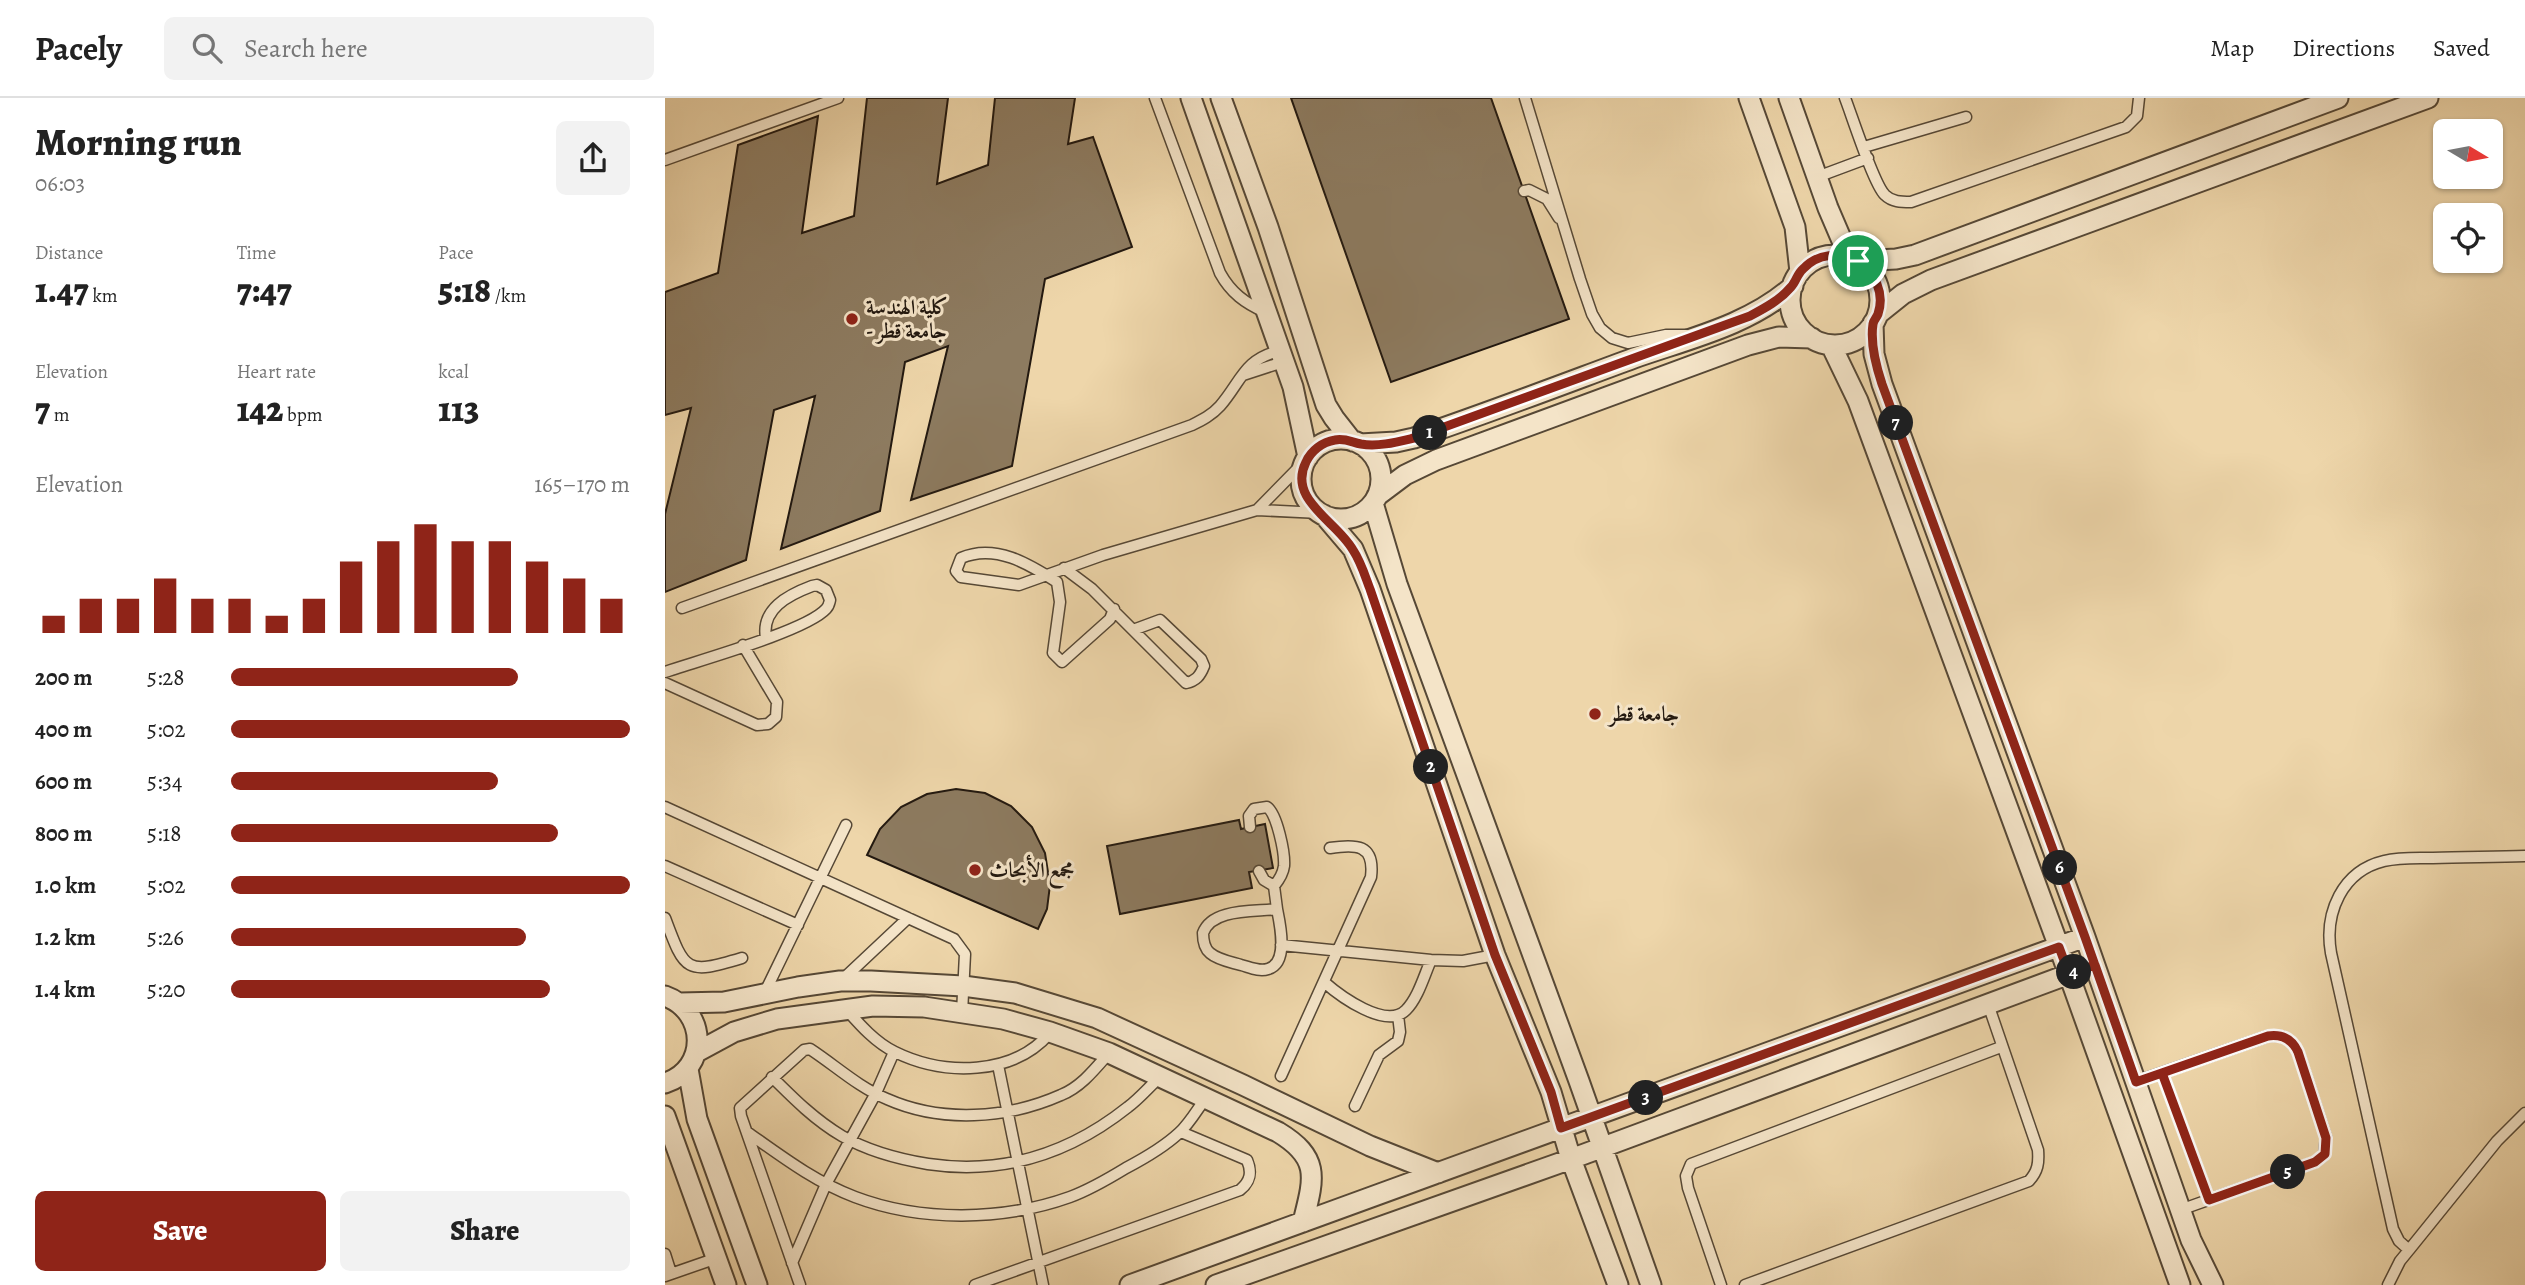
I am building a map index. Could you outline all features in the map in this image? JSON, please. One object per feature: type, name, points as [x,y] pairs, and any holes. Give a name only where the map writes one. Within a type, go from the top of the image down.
[{"type":"street","points":[[1191,98],[1297,405],[1307,459],[1302,477],[1304,494],[1353,549],[1370,589],[1495,955],[1551,1092],[1571,1159],[1618,1285]]},
{"type":"street","points":[[1220,98],[1268,227],[1324,398],[1334,418],[1356,442],[1373,455],[1380,470],[1380,487],[1375,499],[1397,584],[1603,1146],[1651,1285]]},
{"type":"street","points":[[1749,98],[1795,227],[1796,279],[1791,306],[1793,315],[1804,332],[1822,341],[1855,393],[2069,974],[2180,1285]]},
{"type":"street","points":[[1789,98],[1831,217],[1854,259],[1866,267],[1877,284],[1880,304],[1876,318],[1874,354],[1882,384],[2085,937],[2181,1214],[2196,1253],[2213,1285]]},
{"type":"street","points":[[1307,459],[1320,445],[1328,442],[1344,439],[1356,442],[1396,442],[1414,438],[1697,335],[1765,308],[1819,257],[1829,255],[1887,260],[1915,255],[2338,98]]},
{"type":"street","points":[[1322,514],[1339,519],[1355,517],[1405,475],[1436,460],[1735,349],[1780,337],[1841,344],[1860,337],[1902,294],[1931,280],[2415,100]]},
{"type":"street","points":[[1130,1285],[2085,937]]},
{"type":"street","points":[[1216,1285],[1571,1159],[2095,965]]},
{"type":"street","points":[[669,998],[724,1002],[840,981],[963,986],[1016,993],[1097,1018],[1370,1146],[1438,1173]]},
{"type":"street","points":[[669,998],[687,1009],[696,1025],[692,1061],[697,1119],[757,1285]]},
{"type":"street","points":[[665,1083],[676,1079],[692,1061],[747,1026],[777,1019],[898,1005],[1003,1019],[1109,1053],[1278,1132],[1299,1145],[1310,1160],[1312,1170],[1311,1191],[1303,1222]]},
{"type":"street","points":[[665,1116],[726,1285]]},
{"type":"street","points":[[2160,1226],[2181,1214]]},
{"type":"street","points":[[1607,1256],[1616,1247],[1637,1244]]},
{"type":"lane","points":[[665,160],[838,98]]},
{"type":"lane","points":[[1155,98],[1220,273],[1240,299],[1267,313]]},
{"type":"lane","points":[[1525,98],[1592,314],[1605,334],[1628,343],[1666,335],[1697,335]]},
{"type":"lane","points":[[1845,98],[1880,189],[1893,200],[1910,202],[2126,127],[2137,116],[2139,98]]},
{"type":"lane","points":[[1864,147],[1966,117]]},
{"type":"lane","points":[[1817,177],[1868,158]]},
{"type":"lane","points":[[1524,191],[1529,190],[1547,199],[1565,227]]},
{"type":"lane","points":[[682,608],[1192,425],[1220,405],[1257,359],[1281,356]]},
{"type":"lane","points":[[1257,510],[1307,459]]},
{"type":"lane","points":[[1114,609],[1110,619],[1062,662],[1053,653],[1060,602],[1058,582],[1047,575],[1023,561],[1010,556],[971,553],[961,558],[956,571],[961,577],[1019,585],[1047,575],[1064,568],[1257,510],[1322,514]]},
{"type":"lane","points":[[1064,568],[1114,609],[1133,630],[1186,684],[1195,681],[1201,674],[1204,666],[1201,660],[1160,620],[1133,630]]},
{"type":"lane","points":[[665,672],[766,638],[804,623],[826,609],[830,600],[826,590],[817,585],[812,586],[774,607],[767,618],[766,638]]},
{"type":"lane","points":[[665,683],[757,725],[768,724],[776,717],[779,707],[743,645]]},
{"type":"lane","points":[[1250,827],[1249,816],[1254,809],[1262,806],[1273,813],[1284,859],[1282,874],[1274,886],[1277,909],[1281,945],[1280,957],[1275,966],[1259,970],[1213,956],[1208,952],[1203,940],[1205,928],[1218,916],[1277,909]]},
{"type":"lane","points":[[665,807],[959,944],[965,960],[962,1013]]},
{"type":"lane","points":[[764,994],[846,825]]},
{"type":"lane","points":[[1281,1076],[1370,882],[1372,866],[1369,856],[1361,847],[1351,845],[1331,849]]},
{"type":"lane","points":[[2409,1250],[2399,1241],[2393,1229],[2334,966],[2329,930],[2333,906],[2353,877],[2385,860],[2525,856]]},
{"type":"lane","points":[[665,866],[798,925]]},
{"type":"lane","points":[[1259,871],[1264,880],[1274,886]]},
{"type":"lane","points":[[665,918],[677,952],[690,966],[709,968],[742,958]]},
{"type":"lane","points":[[840,981],[908,918]]},
{"type":"lane","points":[[1281,945],[1431,960],[1464,961],[1495,955]]},
{"type":"lane","points":[[1324,982],[1369,1011],[1387,1017],[1398,1016],[1411,1005],[1431,960]]},
{"type":"lane","points":[[1745,1285],[2028,1181],[2035,1174],[2039,1163],[2039,1150],[1988,1004]]},
{"type":"lane","points":[[846,1009],[870,1034],[894,1052],[926,1063],[962,1068],[998,1065],[1016,1059],[1032,1051],[1050,1032]]},
{"type":"lane","points":[[1355,1106],[1379,1055],[1398,1041],[1398,1016]]},
{"type":"lane","points":[[2136,1082],[2268,1036],[2285,1037],[2298,1052],[2326,1138],[2325,1154],[2315,1162],[2209,1200],[2181,1214]]},
{"type":"lane","points":[[1721,1285],[1688,1188],[1686,1176],[1691,1164],[2001,1047]]},
{"type":"lane","points":[[800,1285],[740,1108],[804,1050],[810,1049],[851,1080],[887,1100],[937,1114],[971,1116],[1008,1111],[1062,1095],[1090,1076],[1109,1053]]},
{"type":"lane","points":[[792,1263],[826,1184],[876,1093],[894,1052]]},
{"type":"lane","points":[[998,1065],[1043,1285]]},
{"type":"lane","points":[[2162,1073],[2209,1200]]},
{"type":"lane","points":[[772,1077],[808,1113],[851,1140],[874,1151],[909,1161],[954,1167],[998,1166],[1018,1162],[1078,1139],[1128,1107],[1159,1078]]},
{"type":"lane","points":[[747,1132],[813,1178],[856,1198],[934,1214],[988,1214],[1070,1197],[1107,1179],[1152,1154],[1181,1132],[1205,1099]]},
{"type":"lane","points":[[2388,1285],[2392,1274],[2409,1250],[2497,1141],[2525,1113]]},
{"type":"lane","points":[[975,1285],[1240,1189],[1247,1184],[1250,1168],[1247,1160],[1181,1132]]},
{"type":"lane","points":[[665,1254],[668,1274],[717,1258]]},
{"type":"building","name":"كلية الهندسة - جامعة قطر","points":[[867,98],[948,98],[937,184],[988,165],[995,98],[1075,98],[1068,144],[1093,137],[1132,247],[1045,279],[1012,466],[911,500],[948,346],[905,362],[880,511],[781,549],[815,396],[774,410],[746,560],[665,592],[665,514],[691,408],[665,415],[665,292],[718,273],[738,145],[818,116],[802,233],[854,216]]},
{"type":"building","points":[[1291,98],[1491,98],[1569,319],[1391,382]]},
{"type":"building","name":"مجمع الأبحاث","points":[[956,789],[985,793],[1011,806],[1032,827],[1045,853],[1050,885],[1047,909],[1038,929],[867,855],[880,829],[901,807],[927,794]]},
{"type":"building","points":[[1239,820],[1241,829],[1265,824],[1273,868],[1249,872],[1252,888],[1120,914],[1107,846]]},
{"type":"place","name":"كلية الهندسة - جامعة قطر","points":[[852,319]]},
{"type":"place","name":"جامعة قطر","points":[[1595,714]]},
{"type":"place","name":"مجمع الأبحاث","points":[[975,870]]},
{"type":"route","points":[[1858,261],[1839,255],[1819,257],[1803,268],[1793,286],[1780,298],[1750,316],[1414,438],[1378,444],[1360,444],[1344,439],[1328,442],[1314,451],[1303,468],[1304,494],[1353,549],[1370,589],[1495,955],[1551,1092],[1561,1128],[2059,947],[2069,974],[2095,965],[2136,1082],[2268,1036],[2279,1035],[2291,1041],[2298,1052],[2327,1143],[2325,1154],[2315,1162],[2209,1200],[2162,1073],[2136,1082],[2104,991],[2095,965],[2085,937],[1882,384],[1873,338],[1873,323],[1880,304],[1879,293],[1873,275],[1858,261]]}]
